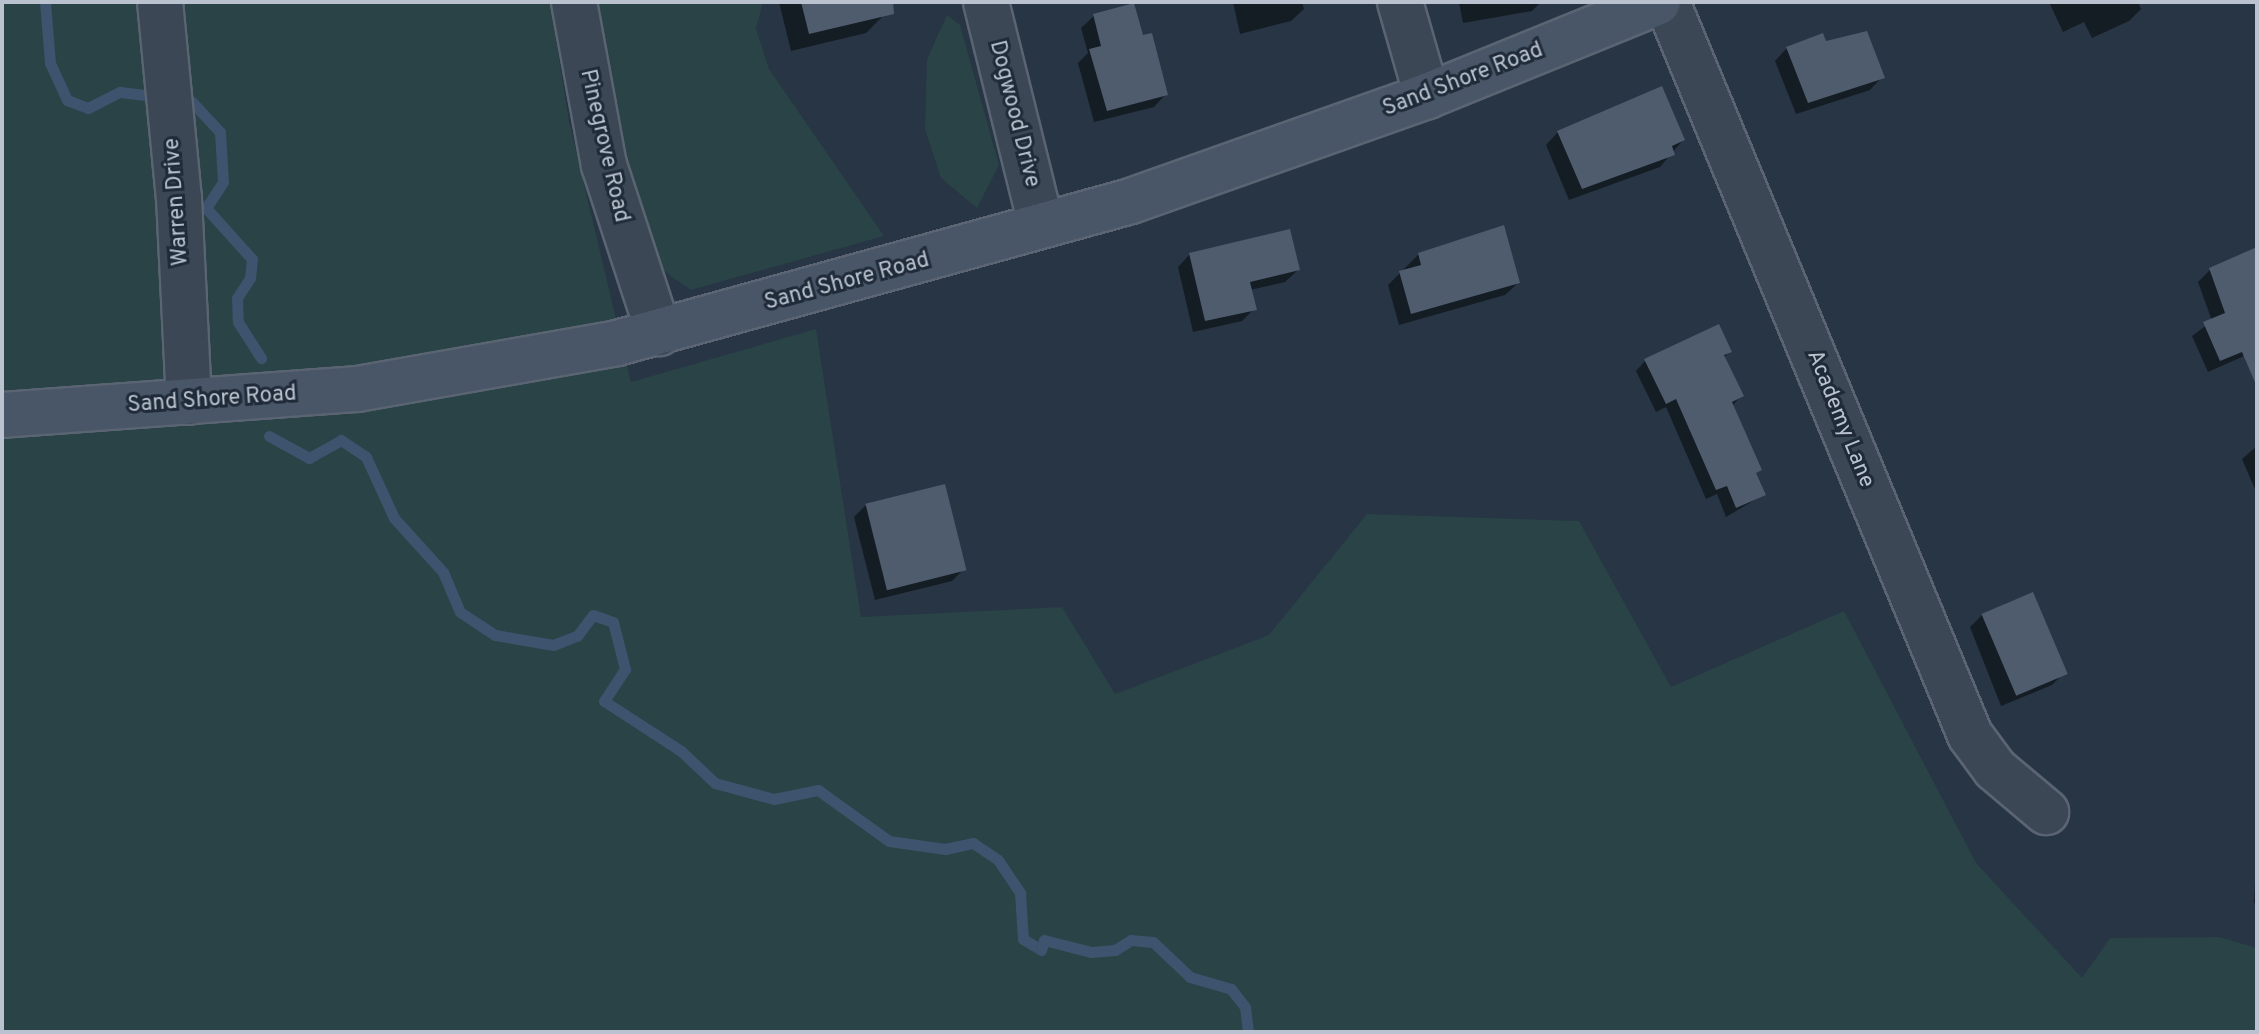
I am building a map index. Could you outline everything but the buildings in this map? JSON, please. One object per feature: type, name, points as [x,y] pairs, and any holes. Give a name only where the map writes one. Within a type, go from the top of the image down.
[{"type":"street","name":"Warren Drive","points":[[160,2],[179,198],[189,402]]},
{"type":"street","name":"Pinegrove Road","points":[[574,2],[604,165],[659,333]]},
{"type":"street","name":"Dogwood Drive","points":[[986,2],[1041,225]]},
{"type":"street","points":[[1400,2],[1427,96]]},
{"type":"street","name":"Sand Shore Road","points":[[2,415],[419,381],[659,333],[920,264],[1041,225],[1131,201],[1427,96],[1658,2]]},
{"type":"street","name":"Academy Lane","points":[[1667,2],[1970,735],[1995,769],[2046,812]]},
{"type":"green space","points":[[2,2],[550,2],[569,121],[631,382],[816,329],[861,617],[1062,607],[1115,694],[1269,635],[1367,514],[1579,521],[1671,687],[1844,611],[1976,863],[2082,978],[2110,938],[2219,937],[2257,948],[2257,1032],[2,1032]]},
{"type":"green space","points":[[588,2],[763,2],[756,29],[769,69],[884,236],[691,290],[672,277],[654,261],[638,233]]},
{"type":"green space","points":[[947,15],[960,25],[999,165],[977,208],[941,178],[925,129],[927,59]]},
{"type":"waterway","points":[[45,2],[50,63],[67,100],[88,108],[120,92],[143,95]]},
{"type":"waterway","points":[[192,102],[220,132],[223,182],[206,208],[252,259],[250,278],[237,298],[238,322],[261,358]]},
{"type":"waterway","points":[[269,436],[309,458],[341,440],[366,457],[394,518],[443,572],[460,612],[495,635],[553,645],[577,636],[593,615],[613,622],[625,669],[604,701],[681,751],[715,783],[774,799],[818,790],[889,841],[945,849],[973,843],[998,860],[1020,893],[1023,939],[1041,950],[1044,940],[1091,952],[1115,950],[1131,940],[1153,942],[1190,977],[1231,989],[1245,1007],[1248,1032]]}]
